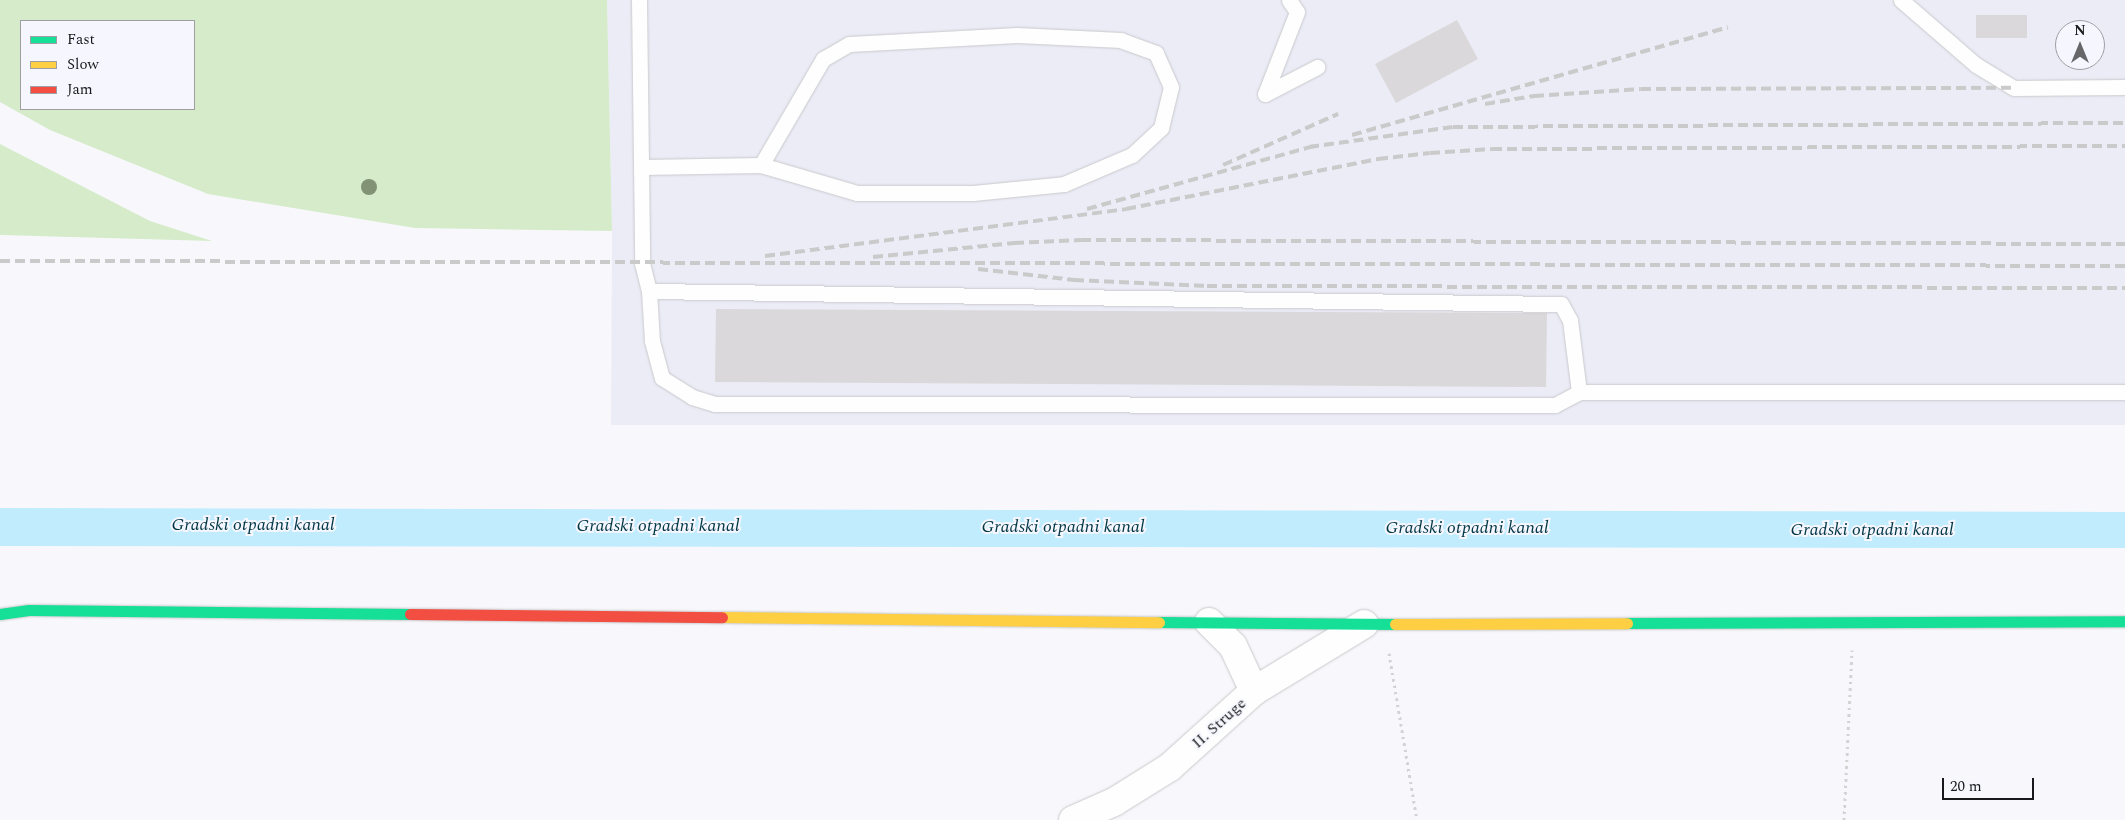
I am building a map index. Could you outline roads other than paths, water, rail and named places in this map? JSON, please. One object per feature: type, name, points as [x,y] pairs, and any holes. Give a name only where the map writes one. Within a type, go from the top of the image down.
[{"type":"street","points":[[0,614],[29,610],[1374,624],[2125,621]]},
{"type":"street","points":[[1209,622],[1233,646],[1254,691]]},
{"type":"street","name":"II. Struge","points":[[1073,820],[1114,802],[1170,768],[1254,691],[1374,624]]},
{"type":"lane","points":[[639,0],[643,167],[642,263],[649,291],[652,341],[662,378],[692,396],[715,404],[1555,405],[1579,392],[2125,392]]},
{"type":"lane","points":[[1289,0],[1297,12],[1265,94],[1317,67]]},
{"type":"lane","points":[[1901,0],[1976,65],[2014,88],[2125,87]]},
{"type":"lane","points":[[643,167],[761,164],[857,193],[973,193],[1064,184],[1132,155],[1161,128],[1171,87],[1156,53],[1120,40],[1017,35],[849,44],[823,59],[761,164]]},
{"type":"lane","points":[[649,291],[1561,304],[1570,320],[1579,392]]},
{"type":"water","name":"Gradski otpadni kanal","points":[[0,508],[2125,512],[2125,548],[0,546]]},
{"type":"railway","points":[[1352,135],[1728,27]]},
{"type":"railway","points":[[1485,104],[1534,96],[1641,89],[2014,88]]},
{"type":"railway","points":[[1223,165],[1338,114]]},
{"type":"railway","points":[[1309,147],[1453,127],[2125,123]]},
{"type":"railway","points":[[1087,209],[1314,146]]},
{"type":"railway","points":[[765,256],[1126,209],[1378,159],[1430,153],[1492,149],[2125,146]]},
{"type":"railway","points":[[873,257],[1014,243],[1081,240],[2125,244]]},
{"type":"railway","points":[[0,261],[2125,266]]},
{"type":"railway","points":[[978,269],[1074,280],[1207,286],[2125,288]]}]
